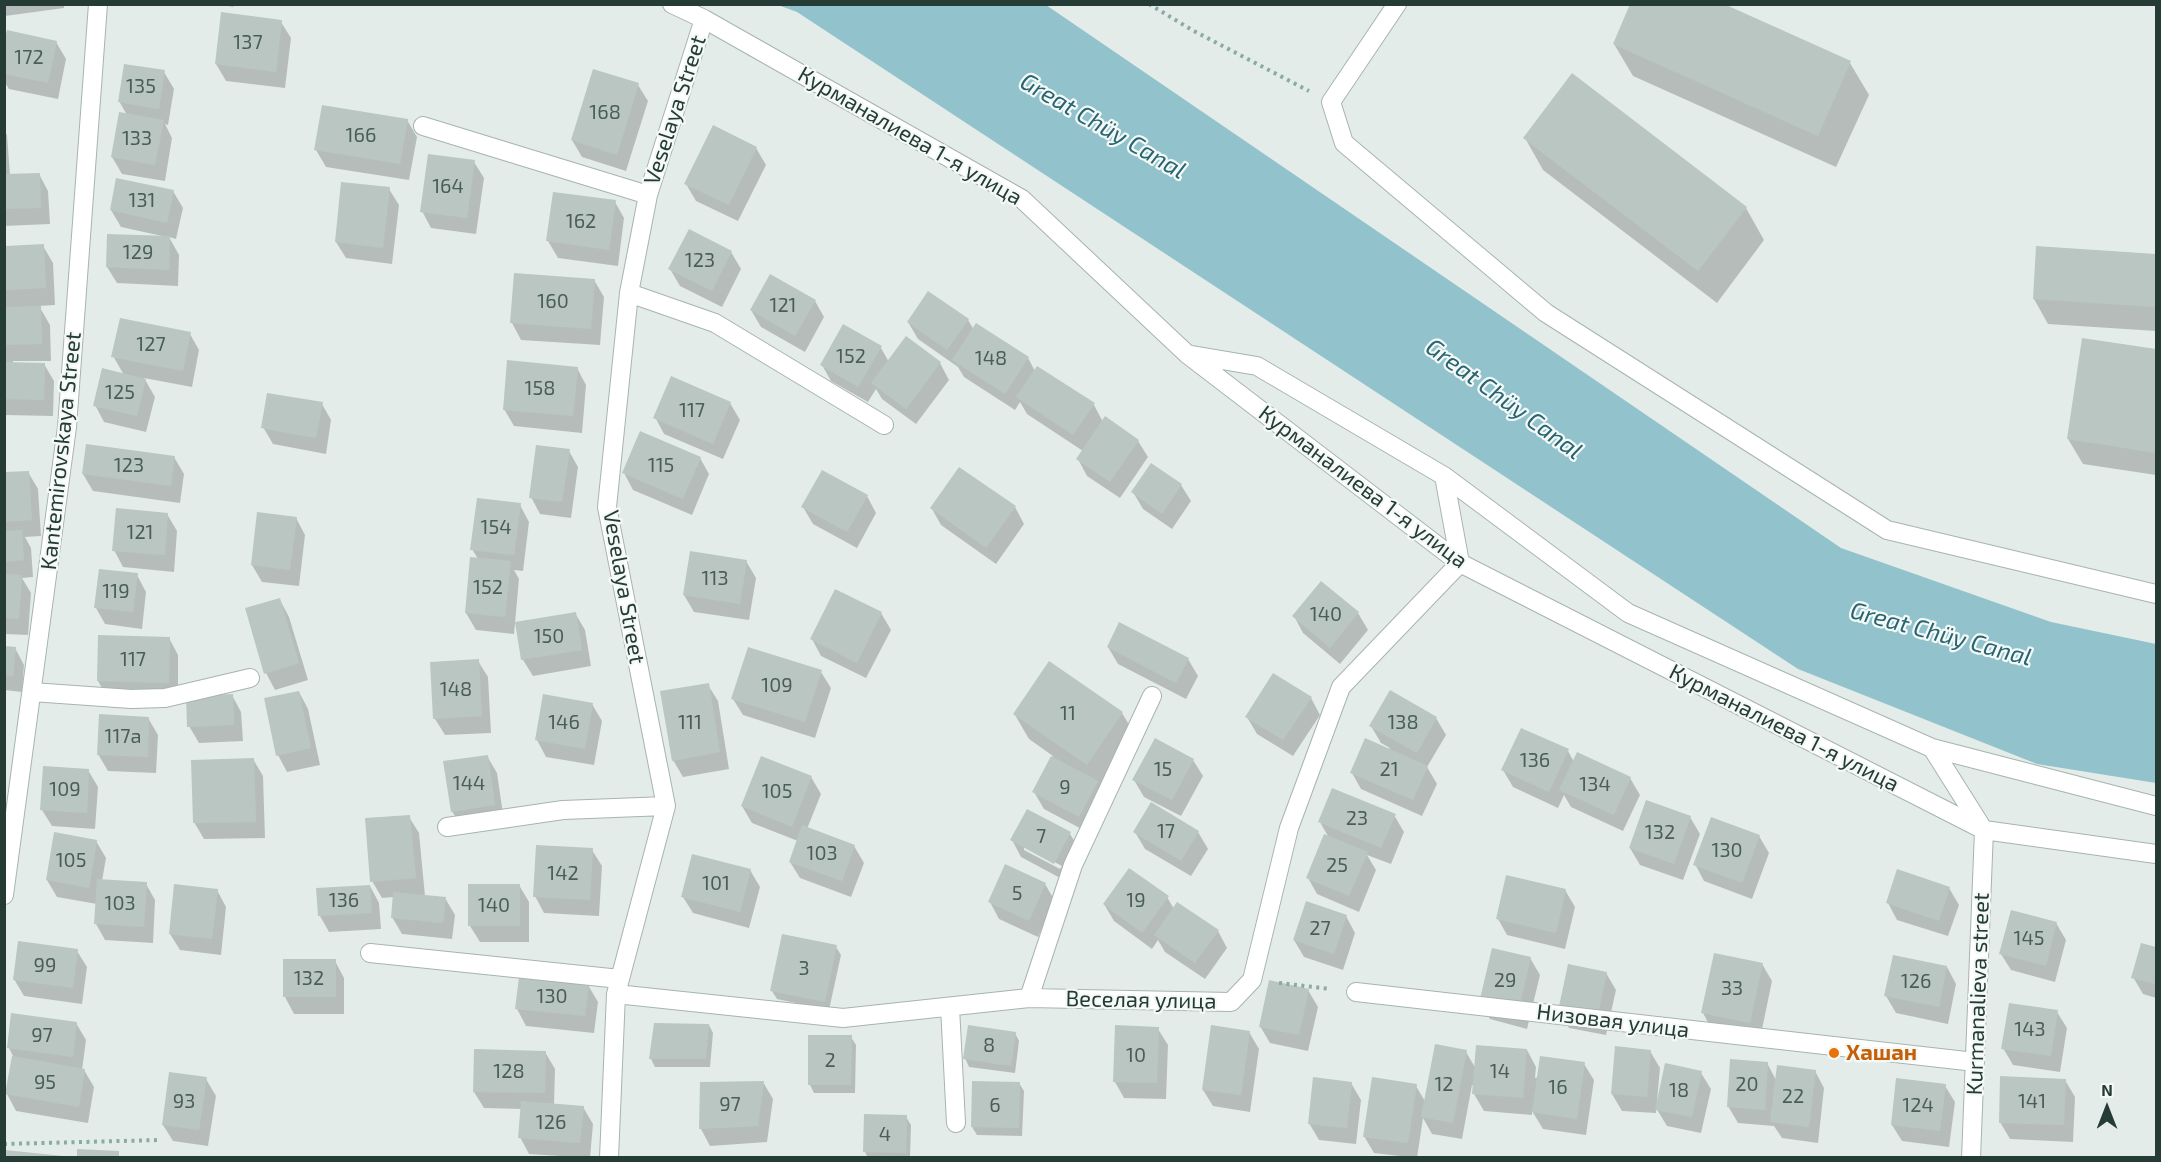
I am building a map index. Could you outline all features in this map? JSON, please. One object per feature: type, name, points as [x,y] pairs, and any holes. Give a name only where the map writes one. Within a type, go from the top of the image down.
[{"type":"street","name":"Kantemirovskaya Street","points":[[4,895],[68,427],[98,4]]},
{"type":"street","name":"Курманалиева 1-я улица","points":[[672,4],[704,19],[1022,199],[1187,354],[1460,563],[1984,830],[2157,855]]},
{"type":"street","points":[[1397,4],[1331,102],[1344,143],[1546,313],[1887,531],[2157,594]]},
{"type":"street","name":"Veselaya Street","points":[[609,1158],[618,987],[666,807],[607,507],[629,293],[648,195],[704,19]]},
{"type":"street","points":[[423,126],[648,195]]},
{"type":"street","points":[[629,293],[715,323],[884,425]]},
{"type":"street","points":[[1187,354],[1257,366],[1444,476],[1628,614],[1932,748],[2157,806]]},
{"type":"street","points":[[1444,476],[1460,563]]},
{"type":"street","name":"Веселая улица","points":[[370,953],[843,1018],[1029,998],[1231,1002],[1251,980],[1289,828],[1341,687],[1460,563]]},
{"type":"street","points":[[32,692],[130,699],[165,698],[250,678]]},
{"type":"street","points":[[1029,998],[1073,865],[1152,696]]},
{"type":"street","points":[[1932,748],[1984,830]]},
{"type":"street","points":[[447,827],[563,810],[666,807]]},
{"type":"street","name":"Kurmanalieva street","points":[[1971,1158],[1984,830]]},
{"type":"street","name":"Низовая улица","points":[[1356,992],[1975,1062]]},
{"type":"street","points":[[950,1007],[956,1123]]},
{"type":"path","points":[[1149,4],[1192,30],[1331,102]]},
{"type":"path","points":[[1251,980],[1356,992]]},
{"type":"path","points":[[4,1144],[160,1140]]},
{"type":"water","name":"Great Chüy Canal","points":[[778,5],[1046,5],[1841,548],[2051,622],[2156,644],[2156,783],[2037,764],[1798,669],[797,12]]},
{"type":"building","points":[[1630,4],[1724,4],[1851,61],[1818,136],[1613,44]]},
{"type":"building","points":[[221,12],[282,20],[276,72],[215,64]]},
{"type":"building","points":[[7,30],[57,41],[48,83],[4,74],[4,41]]},
{"type":"building","points":[[124,64],[165,70],[159,109],[118,102]]},
{"type":"building","points":[[593,69],[639,83],[617,155],[571,140]]},
{"type":"building","points":[[1572,73],[1747,207],[1698,271],[1523,138]]},
{"type":"building","points":[[322,105],[408,119],[400,164],[314,150]]},
{"type":"building","points":[[119,112],[164,120],[155,165],[111,157]]},
{"type":"building","points":[[713,125],[757,147],[729,205],[684,184]]},
{"type":"building","points":[[428,154],[475,160],[467,218],[420,212]]},
{"type":"building","points":[[40,173],[41,208],[4,209],[4,174]]},
{"type":"building","points":[[116,178],[174,190],[167,223],[110,210]]},
{"type":"building","points":[[341,182],[390,187],[383,248],[335,242]]},
{"type":"building","points":[[553,192],[616,200],[609,250],[546,241]]},
{"type":"building","points":[[689,229],[732,251],[712,291],[668,269]]},
{"type":"building","points":[[107,234],[170,236],[169,270],[106,267]]},
{"type":"building","points":[[44,244],[46,288],[5,290],[5,246]]},
{"type":"building","points":[[2036,246],[2156,254],[2156,307],[2033,299]]},
{"type":"building","points":[[514,273],[595,279],[591,329],[510,323]]},
{"type":"building","points":[[770,274],[816,300],[795,336],[750,310]]},
{"type":"building","points":[[928,291],[969,319],[947,350],[907,322]]},
{"type":"building","points":[[41,306],[42,344],[4,345],[4,307]]},
{"type":"building","points":[[120,318],[191,332],[183,371],[111,357]]},
{"type":"building","points":[[976,323],[1029,357],[1005,394],[952,360]]},
{"type":"building","points":[[843,324],[882,346],[858,387],[820,365]]},
{"type":"building","points":[[906,336],[941,362],[906,409],[871,383]]},
{"type":"building","points":[[2082,338],[2156,349],[2156,453],[2067,439]]},
{"type":"building","points":[[507,360],[578,367],[573,416],[503,410]]},
{"type":"building","points":[[4,362],[45,363],[44,400],[4,399]]},
{"type":"building","points":[[1037,366],[1095,403],[1073,435],[1016,397]]},
{"type":"building","points":[[102,368],[146,379],[137,416],[93,406]]},
{"type":"building","points":[[671,376],[731,402],[713,444],[653,418]]},
{"type":"building","points":[[267,393],[323,402],[316,438],[261,428]]},
{"type":"building","points":[[1105,416],[1139,440],[1110,482],[1076,459]]},
{"type":"building","points":[[640,431],[701,457],[683,499],[622,473]]},
{"type":"building","points":[[86,444],[175,456],[171,486],[82,474]]},
{"type":"building","points":[[536,445],[570,449],[562,502],[529,498]]},
{"type":"building","points":[[1151,463],[1182,484],[1162,514],[1131,492]]},
{"type":"building","points":[[959,467],[1016,506],[986,548],[930,508]]},
{"type":"building","points":[[822,470],[868,495],[847,532],[801,507]]},
{"type":"building","points":[[29,471],[32,520],[4,522],[4,472]]},
{"type":"building","points":[[477,498],[521,503],[514,555],[470,550]]},
{"type":"building","points":[[116,508],[168,513],[165,555],[112,551]]},
{"type":"building","points":[[257,512],[297,517],[290,570],[251,565]]},
{"type":"building","points":[[22,530],[24,560],[4,562],[4,531]]},
{"type":"building","points":[[690,551],[747,560],[740,604],[683,595]]},
{"type":"building","points":[[470,557],[511,561],[505,617],[465,613]]},
{"type":"building","points":[[99,569],[138,573],[133,612],[94,608]]},
{"type":"building","points":[[5,574],[22,575],[19,619],[5,618]]},
{"type":"building","points":[[1321,581],[1359,612],[1330,648],[1292,616]]},
{"type":"building","points":[[835,589],[882,612],[857,663],[810,639]]},
{"type":"building","points":[[280,598],[299,663],[264,674],[245,608]]},
{"type":"building","points":[[576,612],[582,650],[521,660],[515,622]]},
{"type":"building","points":[[1119,622],[1189,658],[1176,683],[1107,647]]},
{"type":"building","points":[[98,635],[170,637],[169,683],[97,681]]},
{"type":"building","points":[[4,646],[16,647],[13,676],[4,675]]},
{"type":"building","points":[[748,647],[822,670],[805,722],[731,699]]},
{"type":"building","points":[[479,659],[482,716],[433,719],[430,662]]},
{"type":"building","points":[[1049,661],[1123,712],[1087,765],[1013,714]]},
{"type":"building","points":[[1273,673],[1312,697],[1283,740],[1245,717]]},
{"type":"building","points":[[709,683],[720,752],[672,761],[660,691]]},
{"type":"building","points":[[1390,690],[1437,717],[1417,753],[1369,726]]},
{"type":"building","points":[[299,691],[311,748],[276,756],[264,698]]},
{"type":"building","points":[[233,694],[234,725],[187,727],[186,696]]},
{"type":"building","points":[[543,694],[593,703],[585,749],[535,740]]},
{"type":"building","points":[[99,714],[149,717],[148,757],[97,755]]},
{"type":"building","points":[[1521,728],[1569,749],[1549,792],[1501,770]]},
{"type":"building","points":[[1155,738],[1194,759],[1172,800],[1132,780]]},
{"type":"building","points":[[1365,738],[1428,766],[1413,800],[1350,773]]},
{"type":"building","points":[[1577,752],[1631,777],[1614,815],[1559,790]]},
{"type":"building","points":[[488,755],[495,805],[451,812],[443,761]]},
{"type":"building","points":[[761,756],[812,776],[792,827],[741,806]]},
{"type":"building","points":[[1051,756],[1098,781],[1079,817],[1032,792]]},
{"type":"building","points":[[254,758],[256,822],[193,823],[191,760]]},
{"type":"building","points":[[43,766],[89,769],[87,813],[40,810]]},
{"type":"building","points":[[1332,788],[1396,814],[1381,848],[1318,822]]},
{"type":"building","points":[[1646,800],[1691,816],[1674,864],[1629,848]]},
{"type":"building","points":[[1151,802],[1199,831],[1181,861],[1133,832]]},
{"type":"building","points":[[1027,809],[1071,832],[1054,864],[1010,840]]},
{"type":"building","points":[[410,815],[416,878],[370,882],[365,818]]},
{"type":"building","points":[[1711,817],[1760,835],[1742,883],[1693,865]]},
{"type":"building","points":[[802,825],[855,845],[842,881],[789,862]]},
{"type":"building","points":[[54,832],[97,840],[89,888],[46,880]]},
{"type":"building","points":[[1324,834],[1368,852],[1349,896],[1306,878]]},
{"type":"building","points":[[536,845],[593,848],[590,900],[533,897]]},
{"type":"building","points":[[692,854],[751,869],[740,912],[681,897]]},
{"type":"building","points":[[1005,864],[1046,883],[1029,921],[988,902]]},
{"type":"building","points":[[1129,868],[1169,896],[1142,933],[1103,904]]},
{"type":"building","points":[[1897,869],[1950,887],[1939,921],[1886,903]]},
{"type":"building","points":[[1506,875],[1566,889],[1556,933],[1496,919]]},
{"type":"building","points":[[97,879],[147,882],[144,927],[94,924]]},
{"type":"building","points":[[174,884],[218,889],[212,939],[169,934]]},
{"type":"building","points":[[468,884],[520,884],[520,926],[468,926]]},
{"type":"building","points":[[370,885],[372,913],[318,916],[316,888]]},
{"type":"building","points":[[393,892],[446,897],[443,923],[391,918]]},
{"type":"building","points":[[1306,901],[1347,915],[1334,954],[1293,940]]},
{"type":"building","points":[[1177,902],[1219,930],[1195,963],[1154,935]]},
{"type":"building","points":[[2011,910],[2057,922],[2046,966],[1999,954]]},
{"type":"building","points":[[782,934],[837,945],[825,1002],[770,991]]},
{"type":"building","points":[[18,941],[78,949],[73,988],[13,980]]},
{"type":"building","points":[[2141,943],[2156,947],[2156,984],[2131,978]]},
{"type":"building","points":[[1492,948],[1531,957],[1518,1013],[1479,1003]]},
{"type":"building","points":[[1714,953],[1763,963],[1750,1023],[1701,1013]]},
{"type":"building","points":[[1893,955],[1947,966],[1939,1007],[1884,996]]},
{"type":"building","points":[[283,959],[336,959],[336,997],[283,997]]},
{"type":"building","points":[[1568,964],[1607,972],[1597,1019],[1558,1011]]},
{"type":"building","points":[[519,977],[589,984],[585,1016],[515,1009]]},
{"type":"building","points":[[1269,980],[1309,989],[1299,1035],[1259,1027]]},
{"type":"building","points":[[2009,1003],[2058,1010],[2051,1056],[2001,1049]]},
{"type":"building","points":[[11,1013],[77,1022],[73,1057],[7,1048]]},
{"type":"building","points":[[654,1023],[709,1024],[706,1059],[649,1059]]},
{"type":"building","points":[[968,1025],[1016,1032],[1011,1066],[963,1059]]},
{"type":"building","points":[[1115,1025],[1159,1027],[1157,1083],[1113,1082]]},
{"type":"building","points":[[1211,1025],[1250,1031],[1241,1095],[1202,1090]]},
{"type":"building","points":[[808,1035],[852,1035],[851,1085],[808,1085]]},
{"type":"building","points":[[1435,1044],[1467,1050],[1453,1123],[1421,1117]]},
{"type":"building","points":[[1476,1045],[1527,1049],[1523,1098],[1472,1094]]},
{"type":"building","points":[[1615,1046],[1651,1050],[1647,1097],[1611,1094]]},
{"type":"building","points":[[474,1049],[546,1051],[545,1093],[473,1092]]},
{"type":"building","points":[[12,1056],[85,1069],[79,1107],[5,1094]]},
{"type":"building","points":[[1540,1056],[1585,1062],[1577,1119],[1532,1112]]},
{"type":"building","points":[[1730,1059],[1768,1062],[1765,1110],[1727,1107]]},
{"type":"building","points":[[1665,1063],[1702,1071],[1692,1117],[1655,1110]]},
{"type":"building","points":[[1777,1065],[1816,1070],[1809,1127],[1770,1122]]},
{"type":"building","points":[[169,1072],[207,1077],[199,1130],[162,1125]]},
{"type":"building","points":[[2000,1076],[2066,1079],[2064,1125],[1999,1123]]},
{"type":"building","points":[[1313,1077],[1352,1082],[1347,1128],[1308,1124]]},
{"type":"building","points":[[1372,1077],[1417,1084],[1408,1143],[1363,1137]]},
{"type":"building","points":[[1896,1078],[1946,1084],[1940,1131],[1891,1125]]},
{"type":"building","points":[[764,1081],[758,1126],[699,1129],[700,1082]]},
{"type":"building","points":[[972,1081],[1020,1082],[1019,1128],[971,1127]]},
{"type":"building","points":[[521,1101],[584,1106],[580,1143],[518,1138]]},
{"type":"building","points":[[864,1114],[907,1115],[906,1153],[863,1152]]},
{"type":"building","points":[[77,1149],[119,1151],[119,1158],[77,1158]]},
{"type":"building","points":[[5,1150],[63,1156],[63,1158],[5,1158]]},
{"type":"place","name":"Хашан","points":[[1834,1053]]}]
